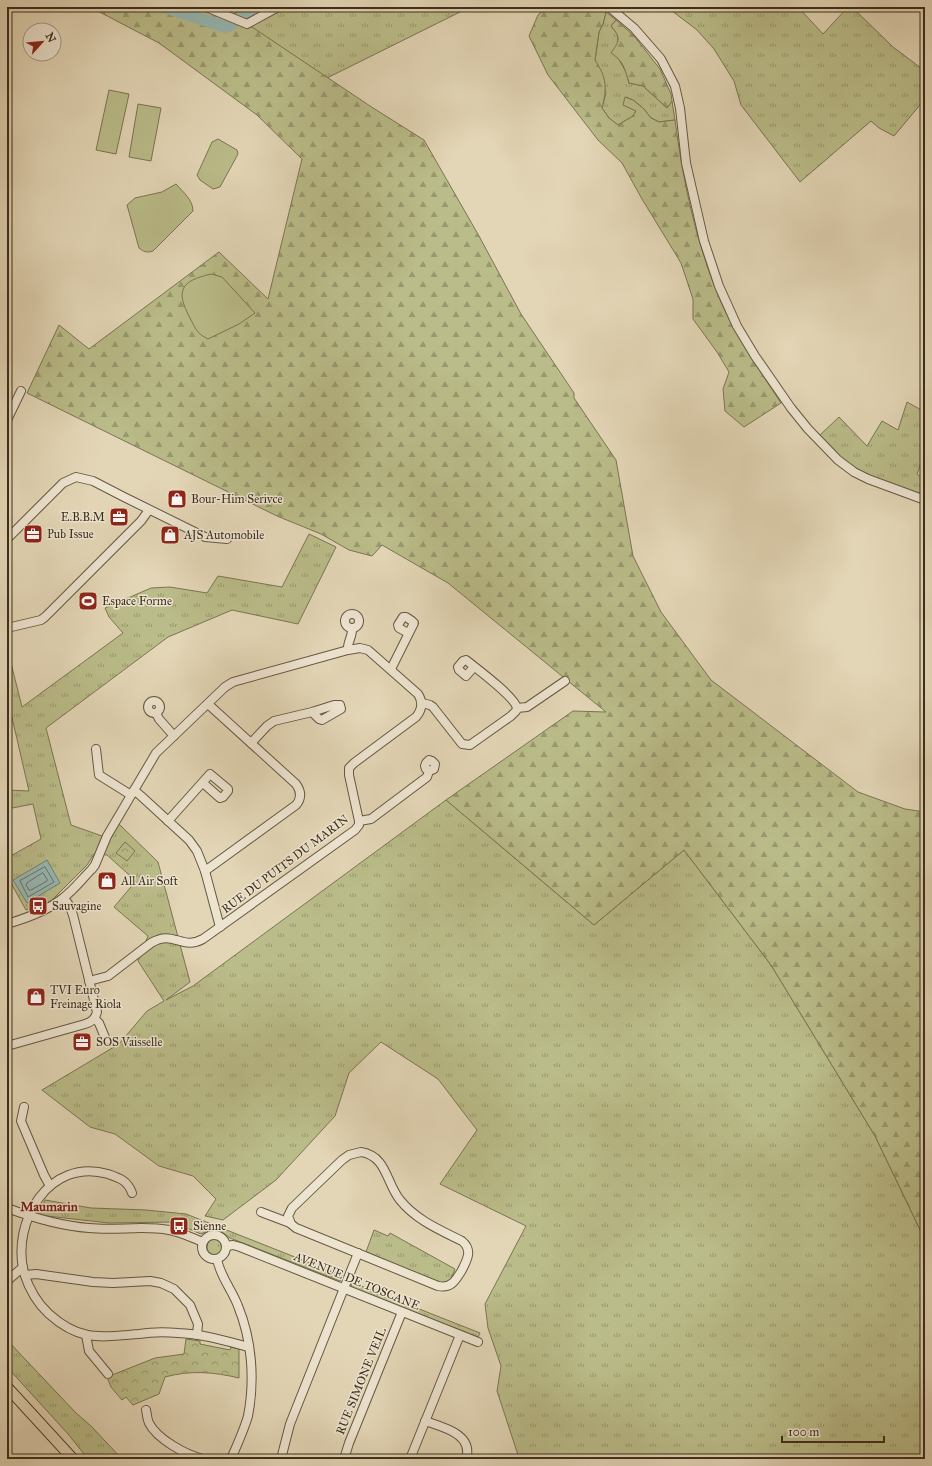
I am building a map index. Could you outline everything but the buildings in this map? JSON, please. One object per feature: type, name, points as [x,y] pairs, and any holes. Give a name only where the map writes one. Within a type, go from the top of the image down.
[{"type":"main road","points":[[7,1387],[73,1459]]},
{"type":"street","points":[[206,7],[247,24],[278,7]]},
{"type":"street","points":[[609,7],[634,28],[661,59],[675,86],[680,108],[686,163],[704,241],[719,286],[734,319],[756,356],[791,408],[808,429],[838,460],[854,472],[868,479],[925,500]]},
{"type":"street","points":[[7,420],[21,391]]},
{"type":"street","points":[[7,539],[63,483],[76,477],[93,480],[149,510],[205,537],[227,539]]},
{"type":"street","points":[[7,628],[45,618],[141,521],[149,510]]},
{"type":"street","points":[[348,650],[352,628]]},
{"type":"street","points":[[391,669],[408,633]]},
{"type":"street","points":[[7,924],[35,915],[64,898],[95,865],[106,836],[156,753],[229,684],[238,680],[348,650],[365,649],[391,669],[418,694],[422,703],[433,707],[458,740],[466,745],[474,743],[511,716],[517,708]]},
{"type":"street","points":[[474,667],[513,700],[517,708]]},
{"type":"street","points":[[517,708],[527,707],[565,681]]},
{"type":"street","name":"RUE DU PUITS DU MARIN","points":[[89,981],[108,976],[151,943],[159,939],[172,938],[186,944],[194,943],[203,939],[355,830],[359,825],[359,821],[349,768],[416,717],[421,710],[422,703]]},
{"type":"street","points":[[205,871],[296,805],[299,802],[300,795],[296,784],[208,704]]},
{"type":"street","points":[[250,743],[270,723],[312,712]]},
{"type":"street","points":[[156,714],[158,719],[174,736]]},
{"type":"street","points":[[96,749],[99,775],[132,793],[141,796],[193,845],[205,871],[220,927]]},
{"type":"street","points":[[359,821],[371,819],[427,777],[429,771]]},
{"type":"street","points":[[168,821],[203,783]]},
{"type":"street","points":[[7,1046],[85,1024],[95,1019],[97,1012],[73,915],[64,898]]},
{"type":"street","points":[[95,1019],[99,1023],[106,1040]]},
{"type":"street","points":[[24,1107],[21,1121],[50,1186]]},
{"type":"street","points":[[261,1212],[290,1223],[296,1228],[444,1287],[450,1285],[456,1280],[467,1260],[468,1251],[466,1245],[462,1241],[424,1221],[406,1206],[394,1191],[383,1165],[374,1156],[366,1153],[352,1154],[342,1160],[292,1208],[288,1216],[290,1223]]},
{"type":"street","points":[[132,1193],[126,1182],[110,1175],[95,1172],[79,1172],[64,1177],[50,1186],[39,1198],[28,1215],[22,1239],[24,1271],[31,1290],[44,1309],[60,1323],[73,1331],[86,1335],[110,1337],[158,1332],[197,1335],[249,1347]]},
{"type":"street","points":[[7,1208],[65,1226],[109,1230],[151,1228],[169,1230],[203,1242]]},
{"type":"street","points":[[217,1235],[223,1238],[227,1246],[223,1256],[217,1259],[211,1258],[203,1251],[203,1242],[209,1236],[217,1235]]},
{"type":"street","name":"AVENUE DE TOSCANE","points":[[227,1246],[233,1245],[240,1247],[478,1342]]},
{"type":"street","points":[[280,1459],[290,1424],[358,1253]]},
{"type":"street","points":[[217,1259],[221,1272],[242,1315],[249,1347],[251,1378],[247,1416],[231,1459]]},
{"type":"street","points":[[7,1281],[24,1271],[93,1282],[113,1283],[150,1281],[161,1283],[174,1289],[190,1305],[198,1324],[197,1335]]},
{"type":"street","name":"RUE SIMONE VEIL","points":[[344,1459],[349,1443],[402,1312]]},
{"type":"street","points":[[86,1335],[89,1351],[108,1374]]},
{"type":"street","points":[[410,1459],[460,1335]]},
{"type":"street","points":[[146,1410],[149,1423],[156,1432],[167,1441],[189,1454],[203,1459]]},
{"type":"street","points":[[425,1421],[460,1435],[467,1447],[466,1459]]},
{"type":"green space","points":[[90,7],[195,7],[227,18],[243,7],[273,7],[246,23],[370,106],[424,140],[479,236],[521,314],[574,393],[574,398],[616,460],[633,556],[661,612],[711,680],[858,792],[905,809],[925,812],[925,1240],[875,1136],[771,965],[684,850],[594,925],[446,800],[573,711],[606,712],[448,583],[382,545],[372,556],[349,550],[321,534],[277,516],[27,393],[59,325],[89,349],[219,252],[268,299],[302,159],[257,115],[159,43]]},
{"type":"green space","points":[[273,7],[467,7],[462,11],[327,78],[245,23]]},
{"type":"green space","points":[[547,7],[601,7],[606,12],[599,32],[595,60],[604,78],[605,95],[602,108],[609,118],[618,125],[633,116],[636,111],[623,105],[625,97],[633,100],[643,108],[651,118],[659,122],[675,120],[686,189],[704,258],[712,280],[734,328],[781,403],[744,427],[725,411],[723,389],[729,372],[717,352],[693,319],[693,299],[681,263],[622,163],[598,140],[548,75],[529,36],[538,15]]},
{"type":"green space","points":[[667,7],[798,7],[823,34],[848,7],[852,7],[893,47],[925,71],[925,99],[894,136],[879,128],[871,121],[800,182],[741,105],[734,81],[714,49],[697,30]]},
{"type":"green space","points":[[606,12],[616,20],[611,26],[618,35],[617,56],[626,72],[629,83],[643,86],[667,108],[672,101],[675,120],[659,122],[651,118],[643,108],[633,100],[626,97],[636,111],[633,116],[618,125],[609,118],[602,108],[606,93],[595,60],[599,32]]},
{"type":"green space","points":[[616,20],[634,36],[660,69],[671,94],[672,101],[667,108],[643,86],[629,83],[621,62],[611,53],[618,42],[618,36],[611,26]]},
{"type":"green space","points":[[109,90],[129,94],[116,154],[96,150]]},
{"type":"green space","points":[[138,104],[161,108],[151,161],[129,157]]},
{"type":"green space","points":[[218,139],[237,150],[238,154],[220,187],[213,189],[200,180],[197,175],[212,142]]},
{"type":"green space","points":[[176,184],[191,203],[193,211],[153,251],[144,251],[139,248],[127,205],[135,198],[162,192]]},
{"type":"green space","points":[[211,274],[222,277],[255,313],[239,324],[208,339],[201,335],[195,328],[185,308],[182,294],[187,284],[193,280]]},
{"type":"green space","points":[[907,402],[925,412],[925,462],[920,466],[917,474],[925,480],[925,495],[897,487],[859,472],[840,458],[819,436],[839,417],[867,446],[882,421],[898,430]]},
{"type":"green space","points":[[309,534],[336,547],[298,624],[232,610],[168,637],[46,728],[71,825],[102,836],[119,824],[158,862],[190,982],[166,1000],[193,986],[446,800],[594,925],[684,850],[771,965],[875,1136],[925,1240],[925,1459],[516,1459],[518,1455],[497,1391],[501,1366],[488,1328],[485,1304],[526,1226],[440,1184],[477,1130],[438,1079],[381,1042],[349,1073],[335,1116],[276,1180],[223,1220],[205,1216],[216,1199],[193,1176],[159,1166],[115,1134],[90,1127],[42,1090],[119,1044],[147,1011],[164,1001],[138,961],[148,936],[114,907],[136,881],[107,855],[94,854],[87,865],[51,901],[26,910],[7,876],[7,858],[41,839],[33,804],[7,809],[7,790],[29,791],[7,696],[7,647],[22,707],[123,633],[109,617],[105,608],[151,588],[170,587],[207,593],[218,576],[282,587]]},
{"type":"green space","points":[[125,842],[135,851],[127,861],[116,853]]},
{"type":"green space","points":[[45,1200],[91,1208],[146,1210],[186,1214],[343,1276],[340,1281],[230,1238],[216,1230],[201,1234],[173,1222],[109,1223],[38,1215]]},
{"type":"green space","points":[[374,1230],[388,1236],[390,1233],[455,1269],[451,1279],[444,1285],[366,1252]]},
{"type":"green space","points":[[212,1239],[218,1239],[223,1244],[221,1253],[218,1255],[212,1255],[207,1250],[207,1244]]},
{"type":"green space","points":[[351,1282],[480,1333],[478,1337],[352,1288]]},
{"type":"green space","points":[[186,1339],[200,1341],[200,1344],[230,1350],[231,1347],[239,1349],[239,1378],[220,1374],[202,1373],[184,1373],[165,1377],[159,1394],[133,1405],[126,1397],[122,1400],[111,1387],[107,1377],[155,1358],[184,1354]]},
{"type":"green space","points":[[7,1340],[122,1459],[88,1459],[68,1434],[7,1367]]},
{"type":"water","points":[[47,860],[60,883],[27,903],[13,880]]},
{"type":"waterway","points":[[164,7],[226,27],[261,7]]},
{"type":"place","name":"Bour-Him Serivce","points":[[177,499]]},
{"type":"place","name":"E.B.B.M","points":[[119,517]]},
{"type":"place","name":"Pub Issue","points":[[33,534]]},
{"type":"place","name":"AJS Automobile","points":[[170,535]]},
{"type":"place","name":"Espace Forme","points":[[88,601]]},
{"type":"place","name":"All Air Soft","points":[[107,881]]},
{"type":"place","name":"Sauvagine","points":[[38,906]]},
{"type":"place","name":"TVI Euro Freinage Riola","points":[[36,997]]},
{"type":"place","name":"SOS Vaisselle","points":[[82,1042]]},
{"type":"place","name":"Sienne","points":[[179,1226]]},
{"type":"district","name":"Maumarin","points":[[49,1206]]}]
